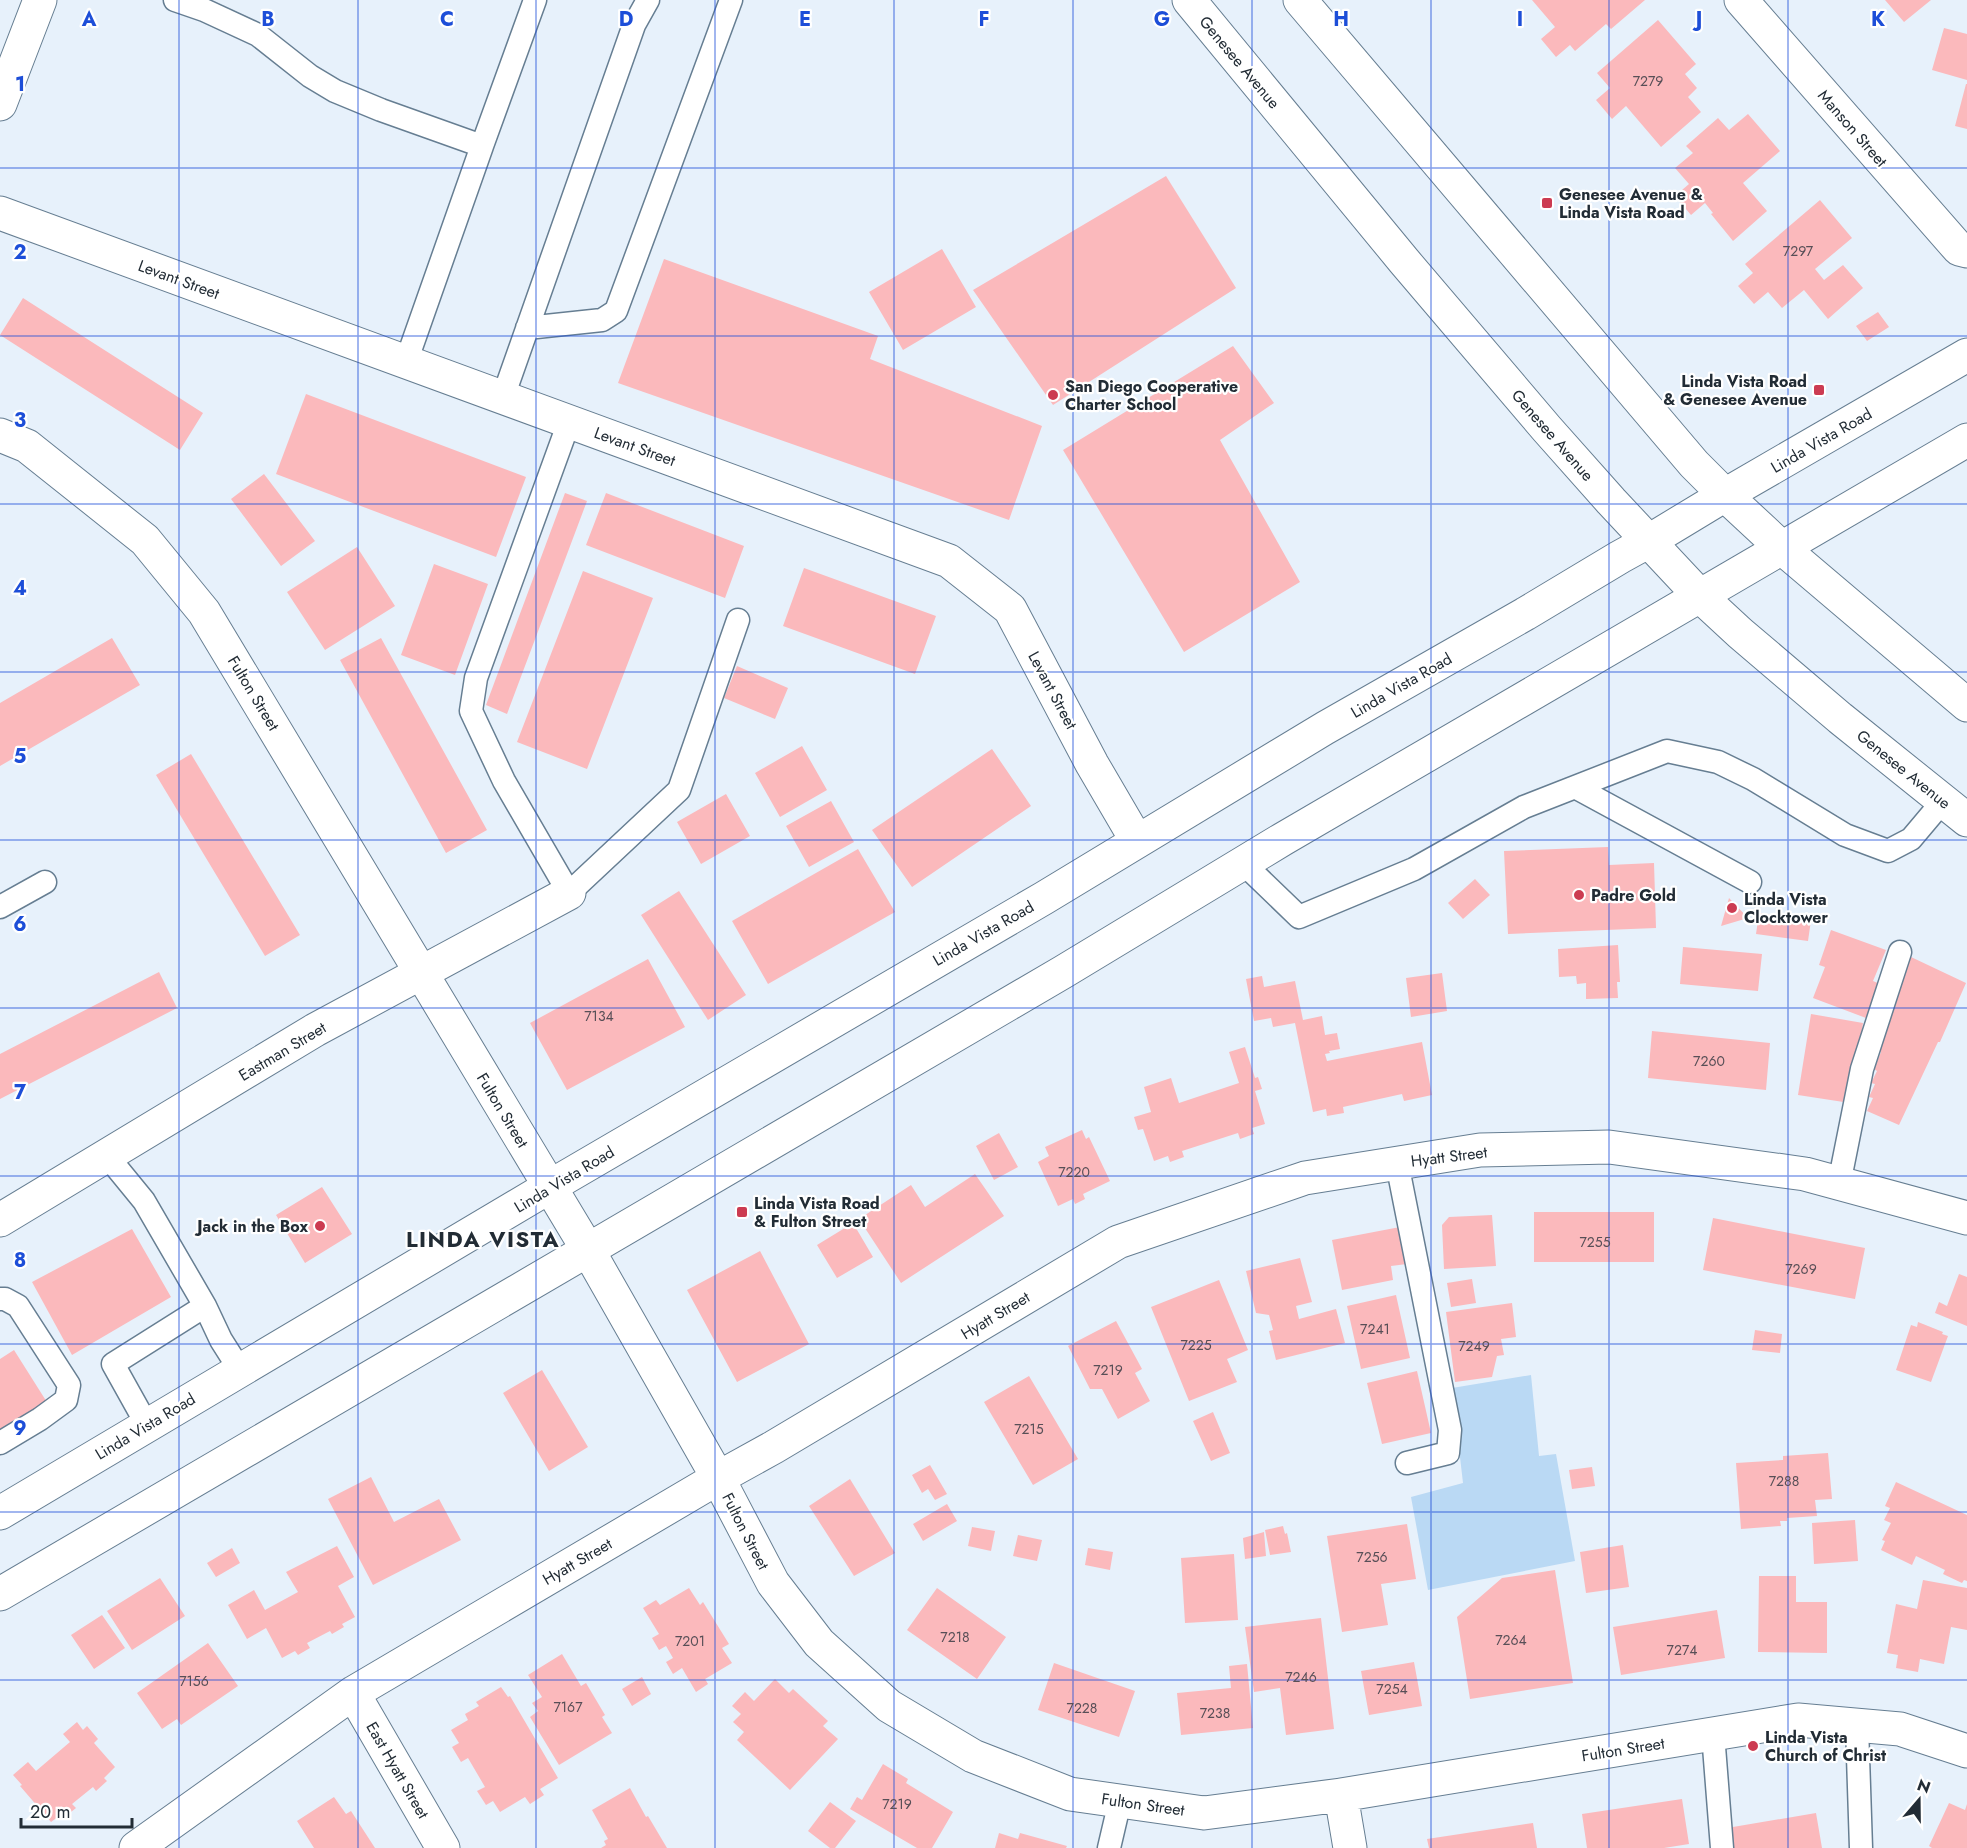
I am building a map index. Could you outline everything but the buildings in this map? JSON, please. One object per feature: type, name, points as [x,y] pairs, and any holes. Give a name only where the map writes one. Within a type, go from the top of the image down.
[{"type":"street","points":[[0,104],[40,0]]},
{"type":"street","name":"Genesee Avenue","points":[[1189,0],[1404,261],[1547,429],[1700,596],[1831,710],[1955,810]]},
{"type":"street","points":[[1300,0],[1694,464],[1782,548],[1967,705]]},
{"type":"street","name":"Manson Street","points":[[1741,0],[1959,249],[1967,251]]},
{"type":"street","name":"Levant Street","points":[[0,213],[949,561],[1010,609],[1092,764],[1137,841]]},
{"type":"street","name":"Linda Vista Road","points":[[0,1513],[549,1187],[1034,903],[1325,728],[1967,355]]},
{"type":"street","name":"Fulton Street","points":[[0,435],[27,446],[145,540],[204,612],[588,1250],[718,1478],[772,1583],[819,1643],[889,1706],[973,1756],[1070,1794],[1204,1813],[1341,1795],[1798,1720],[1900,1729],[1967,1751]]},
{"type":"street","points":[[0,1594],[1967,440]]},
{"type":"street","name":"Eastman Street","points":[[0,1220],[315,1030],[569,893]]},
{"type":"street","name":"Hyatt Street","points":[[136,1848],[353,1693],[774,1447],[1118,1242],[1305,1178],[1480,1150],[1609,1147],[1805,1174],[1967,1218]]},
{"type":"street","name":"East Hyatt Street","points":[[353,1693],[443,1848]]},
{"type":"street","points":[[1341,1795],[1350,1848]]},
{"type":"lane","points":[[175,0],[204,10],[258,35],[310,76],[335,92],[482,146]]},
{"type":"lane","points":[[406,362],[535,0]]},
{"type":"lane","points":[[502,397],[634,25],[648,0]]},
{"type":"lane","points":[[527,328],[602,320],[616,311],[731,0]]},
{"type":"lane","points":[[569,422],[476,678],[471,711],[504,781],[569,893],[679,790],[738,620]]},
{"type":"lane","points":[[1243,863],[1299,917],[1414,869],[1524,807],[1667,751],[1718,762],[1754,779],[1845,835],[1888,851],[1955,810]]},
{"type":"lane","points":[[1575,788],[1750,882]]},
{"type":"lane","points":[[0,907],[45,882]]},
{"type":"lane","points":[[1839,1184],[1862,1069],[1900,952]]},
{"type":"lane","points":[[108,1156],[144,1201],[240,1370]]},
{"type":"lane","points":[[1397,1162],[1450,1430],[1448,1453],[1407,1463]]},
{"type":"lane","points":[[0,1299],[5,1299],[18,1306],[69,1385],[66,1400],[0,1443]]},
{"type":"lane","points":[[147,1425],[113,1364],[205,1306]]},
{"type":"lane","points":[[1857,1725],[1861,1848]]},
{"type":"lane","points":[[1713,1734],[1722,1848]]},
{"type":"lane","points":[[1109,1848],[1120,1801]]},
{"type":"shaded area","points":[[1531,1375],[1539,1456],[1556,1454],[1575,1561],[1428,1590],[1411,1497],[1463,1483],[1452,1388]]},
{"type":"place","name":"Genesee Avenue & Linda Vista Road","points":[[1547,203]]},
{"type":"place","name":"Linda Vista Road & Genesee Avenue","points":[[1819,390]]},
{"type":"place","name":"San Diego Cooperative Charter School","points":[[1053,395]]},
{"type":"place","name":"Padre Gold","points":[[1579,895]]},
{"type":"place","name":"Linda Vista Clocktower","points":[[1732,908]]},
{"type":"place","name":"Linda Vista Road & Fulton Street","points":[[742,1212]]},
{"type":"place","name":"Jack in the Box","points":[[320,1226]]},
{"type":"place","name":"Linda Vista Church of Christ","points":[[1753,1746]]},
{"type":"district","name":"LINDA VISTA","points":[[483,1239]]}]
